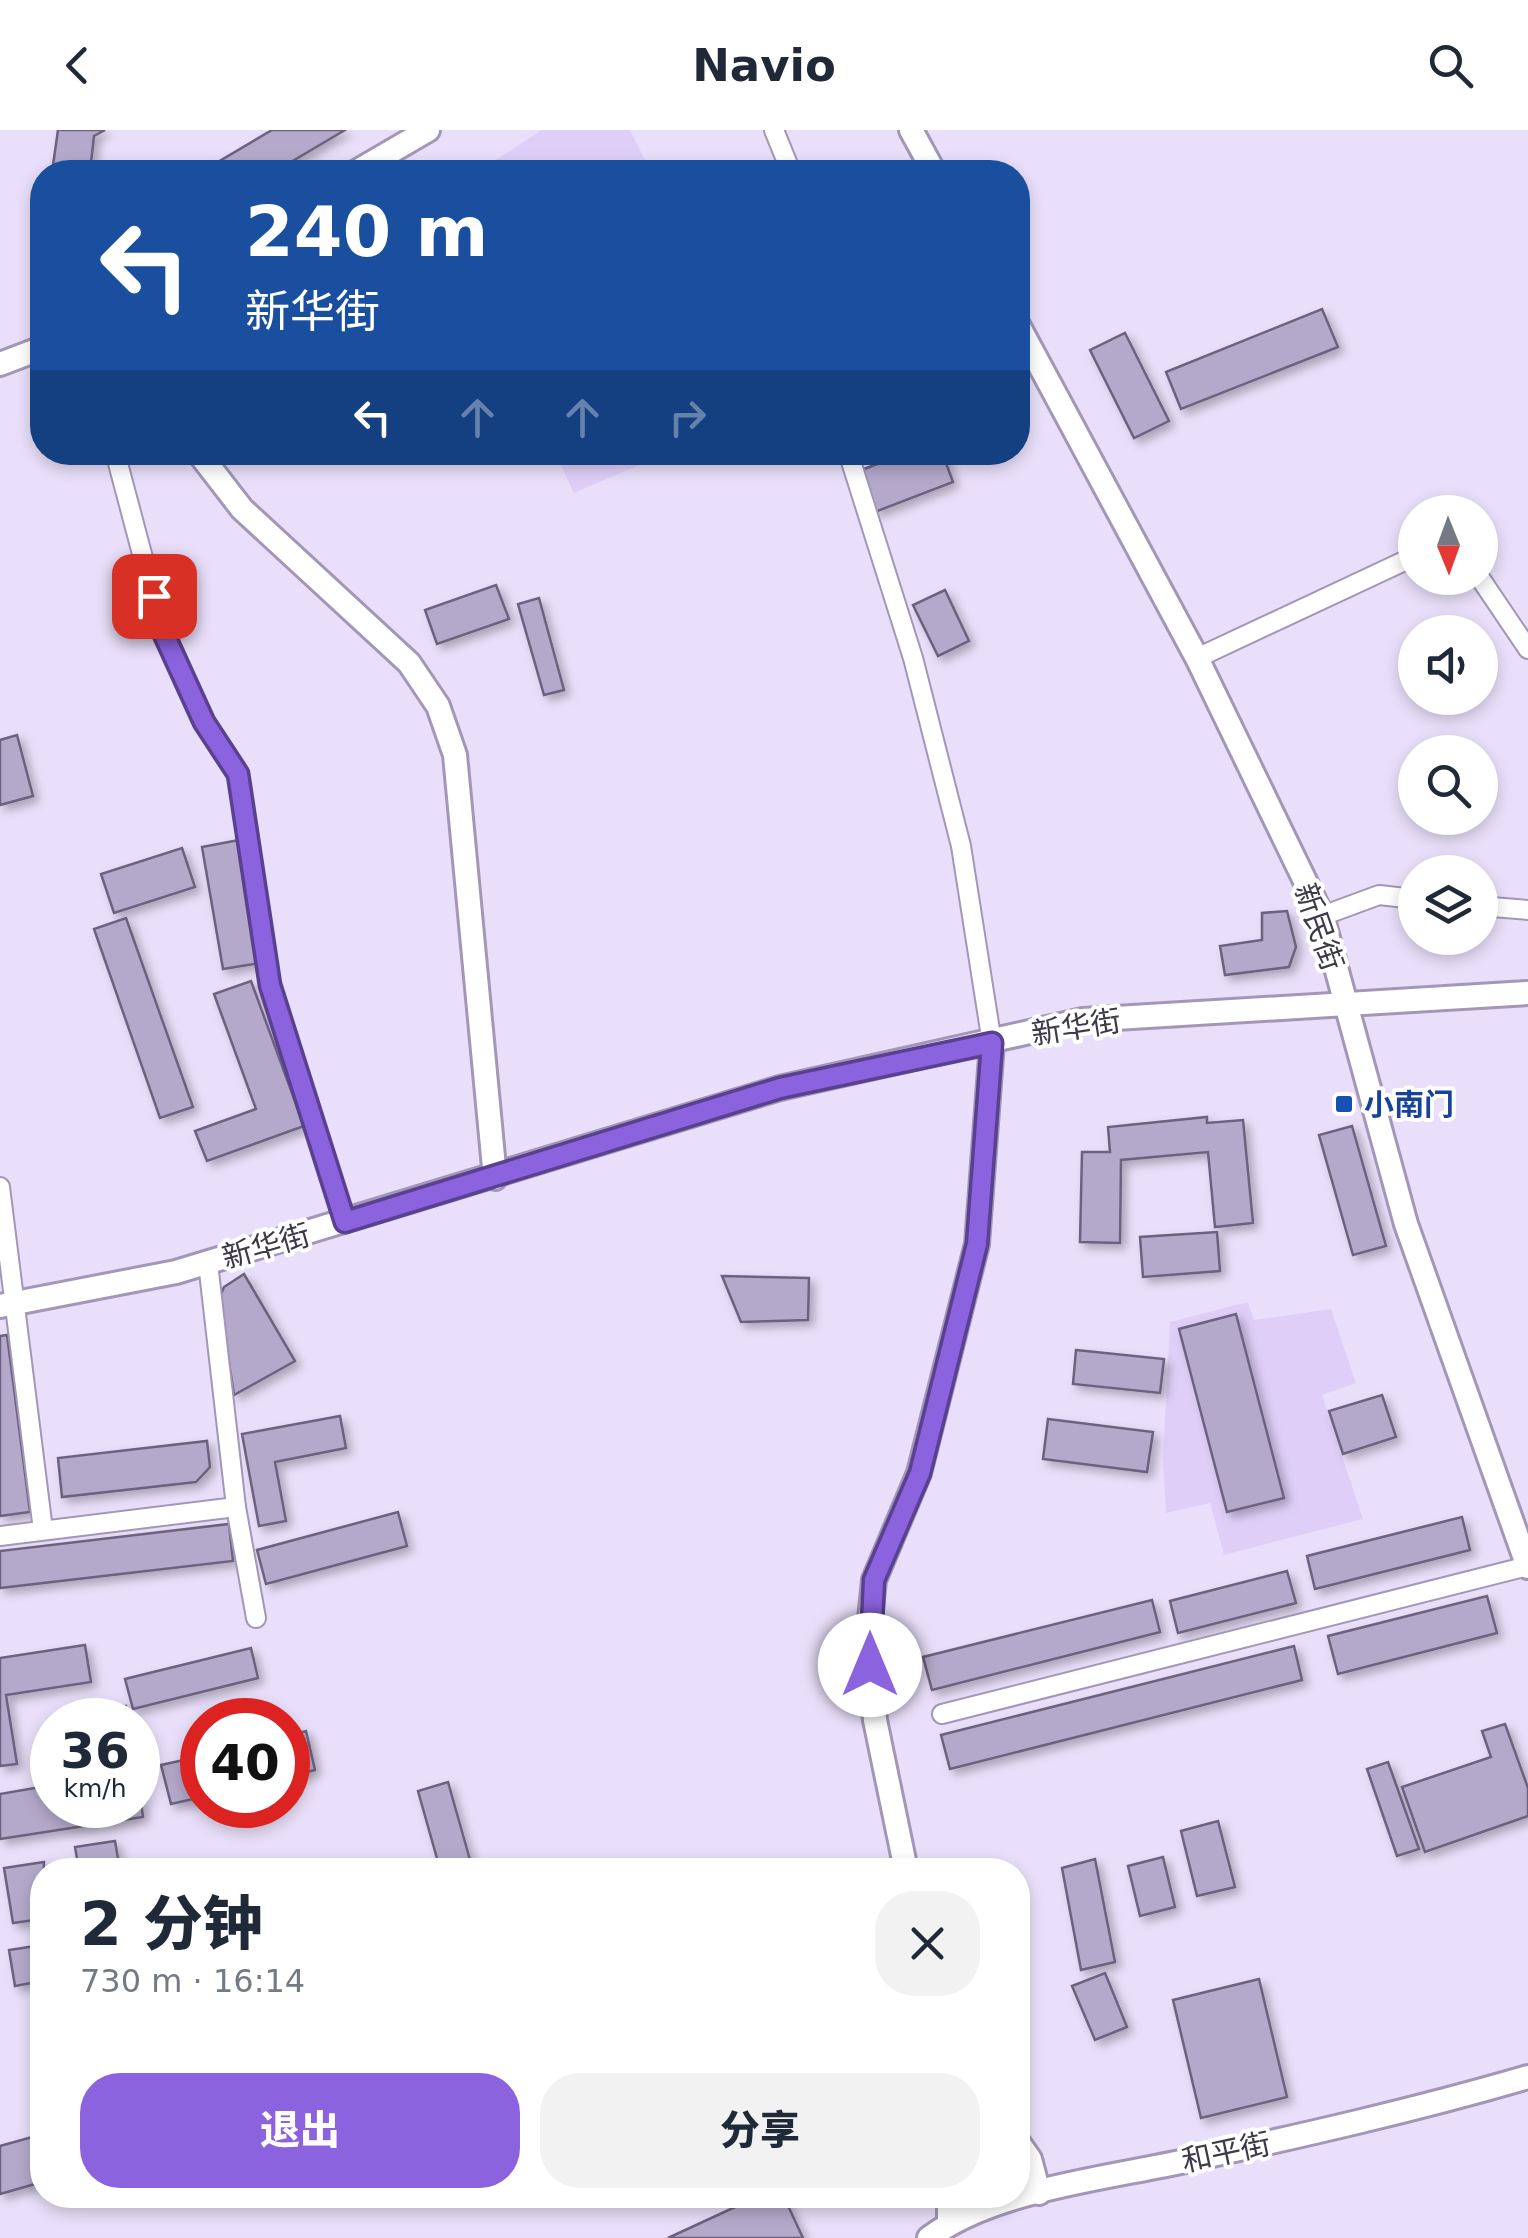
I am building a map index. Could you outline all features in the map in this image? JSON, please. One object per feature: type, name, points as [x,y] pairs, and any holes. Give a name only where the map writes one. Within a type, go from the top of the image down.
[{"type":"street","points":[[377,160],[428,130]]},
{"type":"street","points":[[774,130],[786,160]]},
{"type":"street","points":[[911,130],[927,160]]},
{"type":"street","name":"新民街","points":[[1030,348],[1196,658],[1322,916],[1406,1224],[1520,1522],[1528,1567]]},
{"type":"street","points":[[0,364],[30,353]]},
{"type":"street","points":[[118,465],[163,632],[204,722],[238,774],[270,985],[345,1222]]},
{"type":"street","points":[[208,465],[242,509],[408,663],[438,706],[454,755],[496,1178]]},
{"type":"street","points":[[852,465],[913,658],[961,846],[992,1043],[977,1244],[920,1473],[874,1580],[868,1638],[875,1720],[904,1858]]},
{"type":"street","points":[[1196,658],[1398,564]]},
{"type":"street","points":[[1491,595],[1528,649]]},
{"type":"street","points":[[1322,916],[1378,895],[1398,897]]},
{"type":"street","points":[[1498,908],[1528,910]]},
{"type":"street","name":"新华街","points":[[7,1305],[208,1263],[780,1088],[1083,1020],[1528,993]]},
{"type":"street","points":[[0,1187],[7,1305],[43,1530]]},
{"type":"street","points":[[208,1263],[236,1508],[256,1618]]},
{"type":"street","points":[[0,1536],[236,1508]]},
{"type":"street","points":[[942,1714],[1528,1567]]},
{"type":"street","name":"和平街","points":[[1030,2196],[1379,2117],[1528,2078]]},
{"type":"street","points":[[1030,2159],[1040,2193]]},
{"type":"street","points":[[949,2208],[949,2223]]},
{"type":"street","name":"和平街","points":[[929,2238],[949,2223],[994,2208]]},
{"type":"shaded area","points":[[542,130],[630,130],[645,160],[496,160]]},
{"type":"shaded area","points":[[561,465],[639,465],[574,493]]},
{"type":"shaded area","points":[[1248,1302],[1254,1320],[1331,1309],[1356,1383],[1322,1395],[1363,1519],[1224,1555],[1210,1503],[1166,1513],[1163,1460],[1170,1322]]},
{"type":"building","points":[[58,130],[105,130],[94,136],[91,160],[54,160]]},
{"type":"building","points":[[272,130],[345,130],[294,160],[221,160]]},
{"type":"building","points":[[1322,309],[1338,347],[1181,409],[1166,372]]},
{"type":"building","points":[[1125,333],[1169,421],[1134,438],[1090,350]]},
{"type":"building","points":[[874,465],[947,465],[953,482],[875,512],[859,471]]},
{"type":"building","points":[[496,585],[509,619],[437,644],[425,610]]},
{"type":"building","points":[[945,590],[969,641],[938,656],[913,605]]},
{"type":"building","points":[[539,598],[564,690],[544,695],[518,604]]},
{"type":"building","points":[[17,735],[33,796],[0,805],[0,740]]},
{"type":"building","points":[[239,840],[260,963],[223,969],[202,847]]},
{"type":"building","points":[[182,848],[195,887],[114,913],[101,874]]},
{"type":"building","points":[[1287,911],[1296,947],[1289,967],[1225,975],[1220,946],[1262,940],[1262,913]]},
{"type":"building","points":[[126,918],[193,1107],[160,1118],[94,929]]},
{"type":"building","points":[[251,981],[304,1126],[207,1161],[195,1131],[256,1109],[214,994]]},
{"type":"building","points":[[1207,1117],[1207,1123],[1243,1120],[1253,1223],[1215,1227],[1208,1152],[1121,1160],[1120,1243],[1080,1242],[1082,1152],[1110,1152],[1108,1127]]},
{"type":"building","points":[[1352,1126],[1386,1246],[1353,1255],[1319,1135]]},
{"type":"building","points":[[1217,1232],[1220,1271],[1143,1277],[1140,1237]]},
{"type":"building","points":[[244,1274],[295,1361],[234,1395],[219,1299],[224,1287]]},
{"type":"building","points":[[722,1276],[809,1278],[808,1320],[741,1322]]},
{"type":"building","points":[[1236,1314],[1284,1498],[1227,1512],[1179,1329]]},
{"type":"building","points":[[7,1335],[30,1512],[0,1516],[0,1336]]},
{"type":"building","points":[[1076,1350],[1164,1359],[1160,1393],[1073,1384]]},
{"type":"building","points":[[1382,1395],[1396,1437],[1343,1454],[1329,1411]]},
{"type":"building","points":[[340,1416],[346,1448],[275,1462],[286,1521],[259,1526],[242,1434]]},
{"type":"building","points":[[1048,1419],[1153,1432],[1147,1472],[1043,1459]]},
{"type":"building","points":[[207,1441],[210,1467],[196,1482],[62,1497],[58,1458]]},
{"type":"building","points":[[398,1512],[407,1546],[266,1584],[257,1550]]},
{"type":"building","points":[[1462,1517],[1470,1550],[1315,1589],[1307,1556]]},
{"type":"building","points":[[229,1524],[233,1561],[0,1588],[0,1551]]},
{"type":"building","points":[[1287,1571],[1296,1603],[1178,1633],[1170,1601]]},
{"type":"building","points":[[1487,1596],[1497,1633],[1338,1674],[1328,1636]]},
{"type":"building","points":[[1152,1600],[1160,1632],[932,1690],[923,1657]]},
{"type":"building","points":[[85,1645],[91,1682],[6,1695],[17,1764],[0,1766],[0,1658]]},
{"type":"building","points":[[1294,1646],[1302,1680],[950,1769],[941,1735]]},
{"type":"building","points":[[251,1648],[258,1678],[160,1702],[160,1698],[130,1698],[125,1679]]},
{"type":"building","points":[[1505,1724],[1528,1788],[1528,1816],[1425,1852],[1402,1787],[1491,1757],[1482,1731]]},
{"type":"building","points":[[180,1761],[180,1802],[171,1804],[161,1765]]},
{"type":"building","points":[[1388,1762],[1419,1849],[1397,1856],[1367,1769]]},
{"type":"building","points":[[448,1782],[469,1858],[437,1858],[418,1791]]},
{"type":"building","points":[[30,1789],[30,1828],[72,1828],[0,1839],[0,1794]]},
{"type":"building","points":[[1218,1821],[1235,1887],[1197,1896],[1181,1831]]},
{"type":"building","points":[[115,1841],[118,1858],[77,1858],[75,1847]]},
{"type":"building","points":[[1163,1857],[1175,1907],[1140,1916],[1128,1866]]},
{"type":"building","points":[[1095,1859],[1115,1962],[1081,1970],[1062,1868]]},
{"type":"building","points":[[30,1864],[30,1921],[13,1923],[4,1868]]},
{"type":"building","points":[[30,1947],[30,1983],[15,1986],[9,1950]]},
{"type":"building","points":[[1105,1973],[1127,2027],[1095,2040],[1072,1986]]},
{"type":"building","points":[[1259,1979],[1287,2097],[1201,2118],[1173,2000]]},
{"type":"building","points":[[30,2138],[30,2185],[0,2194],[0,2146]]},
{"type":"building","points":[[733,2208],[789,2208],[803,2238],[668,2238]]},
{"type":"place","name":"小南门","points":[[1344,1104]]},
{"type":"route","points":[[154,596],[163,632],[204,722],[238,774],[270,985],[345,1222],[780,1088],[992,1043],[977,1244],[920,1473],[874,1580],[868,1638],[870,1665]]}]
